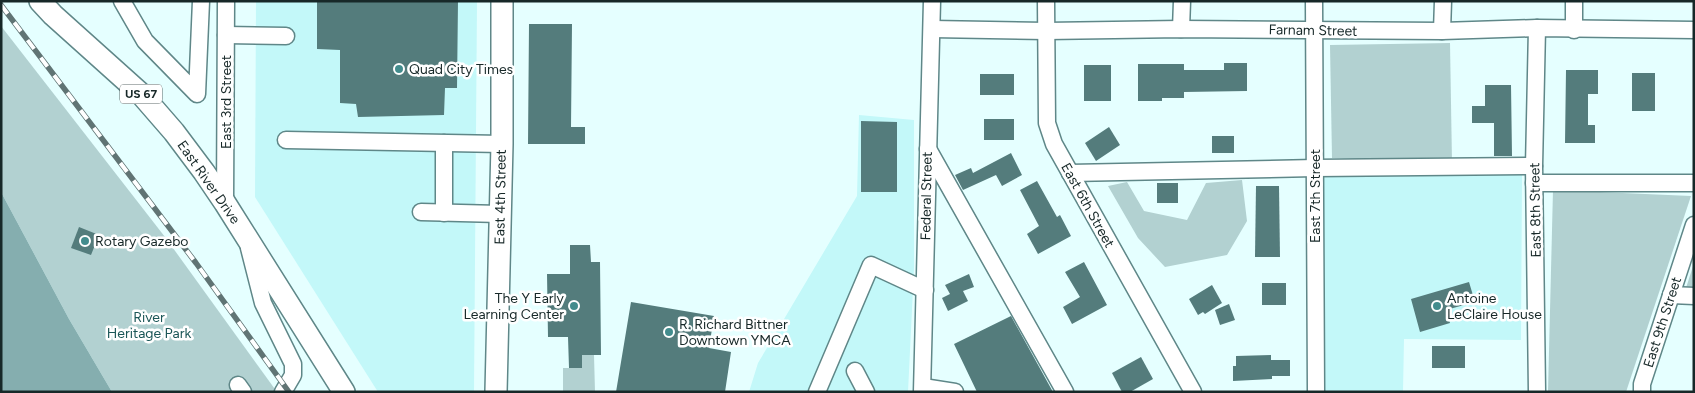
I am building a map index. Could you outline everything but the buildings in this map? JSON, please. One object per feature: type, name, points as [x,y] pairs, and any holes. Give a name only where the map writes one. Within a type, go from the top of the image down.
[{"type":"main road","name":"East River Drive","points":[[40,1],[59,21],[141,94],[174,132],[225,203],[344,392]]},
{"type":"main road","name":"East 4th Street","points":[[496,392],[502,144],[502,1]]},
{"type":"street","points":[[122,1],[144,41],[197,94],[202,1]]},
{"type":"street","name":"East 3rd Street","points":[[225,203],[226,1]]},
{"type":"street","name":"Federal Street","points":[[922,389],[932,1]]},
{"type":"street","name":"East 6th Street","points":[[1046,1],[1047,123],[1054,144],[1193,392]]},
{"type":"street","points":[[1181,29],[1182,1]]},
{"type":"street","name":"East 7th Street","points":[[1314,1],[1316,392]]},
{"type":"street","points":[[1442,31],[1443,1]]},
{"type":"street","points":[[1574,1],[1574,30]]},
{"type":"street","name":"Farnam Street","points":[[932,29],[1046,31],[1181,29],[1442,31],[1537,28],[1574,30],[1694,30]]},
{"type":"street","name":"East 8th Street","points":[[1537,28],[1534,174],[1537,392]]},
{"type":"street","points":[[226,35],[286,36]]},
{"type":"street","points":[[286,140],[502,144]]},
{"type":"street","points":[[444,143],[444,213]]},
{"type":"street","points":[[927,147],[1065,392]]},
{"type":"street","points":[[1070,174],[1315,168],[1534,174],[1694,183]]},
{"type":"street","points":[[421,212],[500,214]]},
{"type":"street","name":"East 9th Street","points":[[1642,392],[1642,384],[1694,225]]},
{"type":"street","points":[[246,236],[263,303],[292,364],[293,374],[283,392]]},
{"type":"street","points":[[817,392],[871,265],[925,290]]},
{"type":"street","points":[[1671,295],[1694,296]]},
{"type":"street","points":[[855,371],[866,392]]},
{"type":"street","points":[[922,389],[955,392]]},
{"type":"shaded area","points":[[256,1],[477,1],[474,392],[378,392],[255,197]]},
{"type":"shaded area","points":[[859,115],[914,120],[914,268],[908,392],[749,392],[758,363],[857,196]]},
{"type":"shaded area","points":[[1324,174],[1522,175],[1521,340],[1404,339],[1403,392],[1323,392]]},
{"type":"shaded area","points":[[1,192],[69,319],[112,392],[1,392]]},
{"type":"green space","name":"River Heritage Park","points":[[1,26],[165,237],[277,392],[112,392],[69,319],[1,192]]},
{"type":"green space","points":[[1450,43],[1452,163],[1332,158],[1330,45]]},
{"type":"green space","points":[[1242,180],[1247,221],[1227,255],[1165,267],[1138,238],[1108,186],[1127,182],[1144,211],[1187,220],[1206,183]]},
{"type":"green space","points":[[1553,190],[1691,196],[1626,392],[1548,392]]},
{"type":"green space","points":[[1694,263],[1694,288],[1686,288]]},
{"type":"green space","points":[[582,355],[594,355],[595,392],[563,392],[563,368],[582,368]]},
{"type":"railway","points":[[1,5],[196,263],[289,392]]},
{"type":"place","name":"Quad City Times","points":[[399,69]]},
{"type":"place","name":"Rotary Gazebo","points":[[85,241]]},
{"type":"place","name":"The Y Early Learning Center","points":[[574,306]]},
{"type":"place","name":"Antoine LeClaire House","points":[[1437,306]]},
{"type":"place","name":"R. Richard Bittner Downtown YMCA","points":[[669,332]]}]
